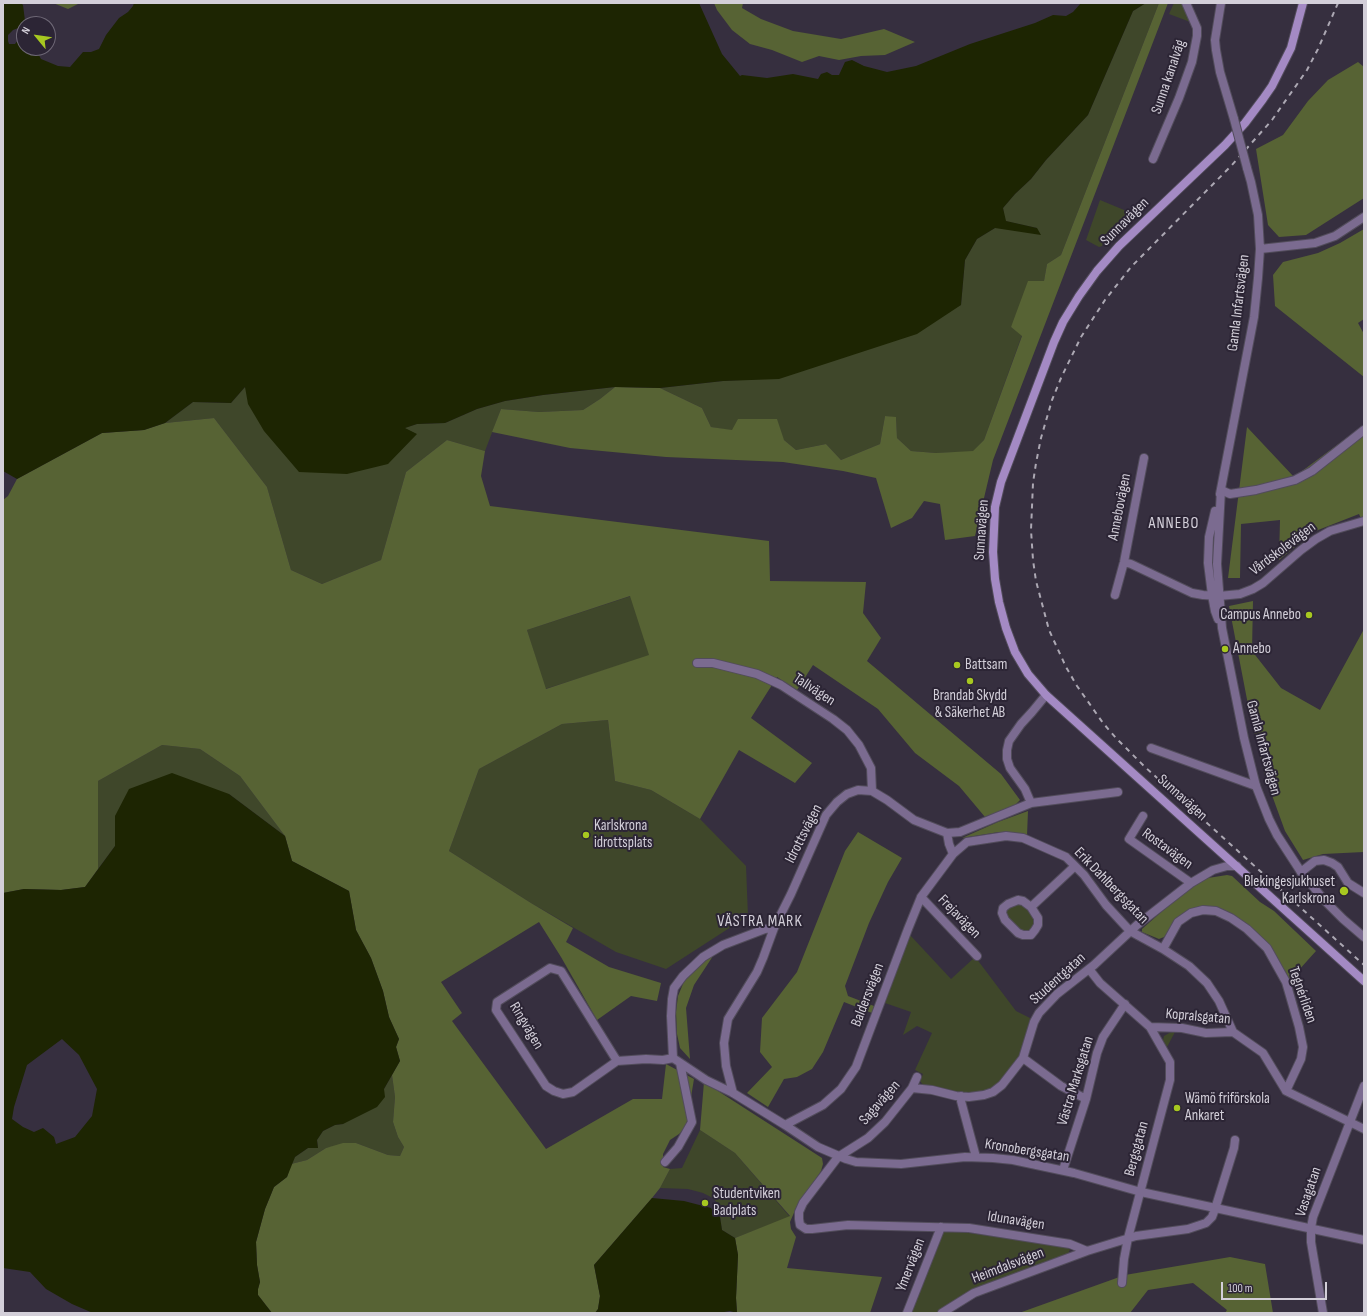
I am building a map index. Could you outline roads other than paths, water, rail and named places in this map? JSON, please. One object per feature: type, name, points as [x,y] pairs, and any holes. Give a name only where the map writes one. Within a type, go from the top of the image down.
[{"type":"main road","name":"Sunnavägen","points":[[1297,3],[1298,24]]},
{"type":"main road","name":"Sunnavägen","points":[[1303,3],[1291,48],[1272,86],[1245,123],[1119,246],[1096,271],[1063,322],[1001,482],[996,507],[992,552],[995,579],[1004,622],[1016,652],[1028,674],[1046,695],[1364,980]]},
{"type":"street","name":"Sunna kanalväg","points":[[1153,159],[1179,98],[1192,62],[1198,36],[1197,28],[1186,3]]},
{"type":"street","name":"Gamla Infartsvägen","points":[[1221,3],[1216,28],[1216,50],[1220,72],[1251,182],[1258,215],[1260,249],[1254,317],[1221,490],[1210,537],[1208,563],[1215,595],[1215,611],[1222,628],[1244,738],[1256,786],[1269,819],[1277,835],[1301,872],[1325,901],[1364,937]]},
{"type":"street","points":[[1260,249],[1315,244],[1335,236],[1364,217]]},
{"type":"street","points":[[1221,490],[1230,494],[1256,490],[1295,480],[1312,471],[1364,430]]},
{"type":"street","name":"Annebovägen","points":[[1115,595],[1124,562],[1144,458]]},
{"type":"street","name":"Vårdskolevägen","points":[[1215,595],[1240,594],[1254,589],[1316,539],[1330,531],[1364,521]]},
{"type":"street","name":"Annebovägen","points":[[1124,562],[1192,593],[1215,595]]},
{"type":"street","name":"Tallvägen","points":[[697,663],[713,663],[757,674],[781,685],[833,719],[847,730],[860,745],[871,768],[872,790]]},
{"type":"street","points":[[1031,804],[1024,789],[1010,768],[1007,759],[1007,750],[1009,741],[1013,734],[1046,695]]},
{"type":"street","points":[[1151,748],[1256,786]]},
{"type":"street","name":"Idrottsvägen","points":[[732,1093],[726,1066],[724,1043],[728,1019],[757,972],[774,928],[791,894],[826,815],[837,802],[847,794],[858,790],[872,790]]},
{"type":"street","points":[[872,790],[914,820],[947,834],[960,832],[1031,804],[1118,792]]},
{"type":"street","name":"Rostavägen","points":[[1143,816],[1129,839],[1191,883]]},
{"type":"street","points":[[947,834],[948,844],[953,854]]},
{"type":"street","name":"Erik Dahlbergsgatan","points":[[953,854],[968,842],[1006,836],[1023,838],[1066,857],[1084,875],[1106,905],[1130,931],[1163,949],[1189,966],[1207,983],[1219,1001],[1233,1032]]},
{"type":"street","name":"Baldersvägen","points":[[785,1125],[823,1105],[841,1089],[856,1067],[921,897],[953,854]]},
{"type":"street","points":[[1301,872],[1315,861],[1324,860],[1332,862],[1348,883],[1364,893]]},
{"type":"street","points":[[1032,907],[1076,866]]},
{"type":"street","name":"Studentgatan","points":[[912,1088],[932,1090],[961,1096],[984,1095],[993,1092],[1002,1085],[1023,1058],[1034,1022],[1039,1013],[1057,994],[1089,969],[1130,931],[1191,883],[1212,870],[1227,866],[1236,866]]},
{"type":"street","name":"Frejavägen","points":[[921,897],[977,956]]},
{"type":"street","points":[[1018,900],[1024,901],[1032,907],[1038,918],[1038,925],[1031,935],[1024,936],[1018,933],[1005,920],[1002,913],[1003,908],[1018,900]]},
{"type":"street","name":"Tegnérliden","points":[[1163,949],[1178,922],[1190,913],[1203,910],[1216,911],[1231,918],[1247,929],[1268,948],[1286,982],[1303,1047],[1301,1059],[1286,1090]]},
{"type":"street","points":[[665,1162],[678,1147],[692,1122],[677,1061],[671,1016],[674,988],[685,973],[703,957],[724,945],[765,929],[774,928]]},
{"type":"street","name":"Ringvägen","points":[[550,968],[561,970],[617,1061],[573,1092],[563,1094],[554,1091],[546,1086],[496,1010],[497,1002],[550,968]]},
{"type":"street","name":"Kopralsgatan","points":[[1089,969],[1100,983],[1150,1027],[1182,1028],[1206,1033],[1233,1032],[1262,1053],[1286,1090]]},
{"type":"street","name":"Västra Marksgatan","points":[[1062,1170],[1086,1099],[1097,1053],[1104,1037],[1124,1004]]},
{"type":"street","name":"Bergsgatan","points":[[1122,1283],[1128,1238],[1170,1080],[1170,1062],[1150,1027]]},
{"type":"street","points":[[1023,1058],[1061,1086],[1086,1099]]},
{"type":"street","points":[[617,1061],[646,1059],[677,1061]]},
{"type":"street","name":"Kronobergsgatan","points":[[677,1061],[706,1080],[732,1093],[785,1125],[818,1147],[838,1157],[856,1162],[901,1164],[965,1157],[1013,1160],[1062,1170],[1140,1192],[1364,1240]]},
{"type":"street","name":"Sagavägen","points":[[838,1157],[868,1138],[885,1122],[912,1088],[918,1077]]},
{"type":"street","name":"Vasagatan","points":[[1323,1313],[1311,1242],[1311,1228],[1313,1217],[1364,1086]]},
{"type":"street","points":[[1286,1090],[1364,1129]]},
{"type":"street","points":[[961,1096],[976,1157]]},
{"type":"street","points":[[1087,1251],[1136,1236],[1188,1229],[1206,1223],[1212,1217],[1215,1209],[1234,1148],[1235,1140]]},
{"type":"street","name":"Idunavägen","points":[[838,1157],[803,1203],[798,1219],[800,1225],[806,1229],[848,1225],[969,1228],[1070,1244],[1087,1251]]},
{"type":"street","name":"Ymervägen","points":[[907,1313],[941,1227]]},
{"type":"street","name":"Heimdalsvägen","points":[[942,1313],[974,1293],[1087,1251]]},
{"type":"railway","points":[[1338,3],[1307,70],[1272,120],[1232,165],[1131,267],[1105,300],[1081,337],[1052,400],[1041,438],[1033,483],[1031,530],[1036,581],[1049,630],[1066,667],[1077,686],[1103,723],[1145,767],[1364,965]]},
{"type":"place","name":"Campus Annebo","points":[[1309,615]]},
{"type":"place","name":"Annebo","points":[[1225,649]]},
{"type":"place","name":"Battsam","points":[[957,665]]},
{"type":"place","name":"Brandab Skydd & Säkerhet AB","points":[[970,681]]},
{"type":"place","name":"Karlskrona idrottsplats","points":[[586,835]]},
{"type":"place","name":"Blekingesjukhuset Karlskrona","points":[[1344,891]]},
{"type":"place","name":"Wämö friförskola Ankaret","points":[[1177,1108]]},
{"type":"place","name":"Studentviken Badplats","points":[[705,1203]]},
{"type":"district","name":"ANNEBO","points":[[1174,524]]},
{"type":"district","name":"VÄSTRA MARK","points":[[760,922]]}]
